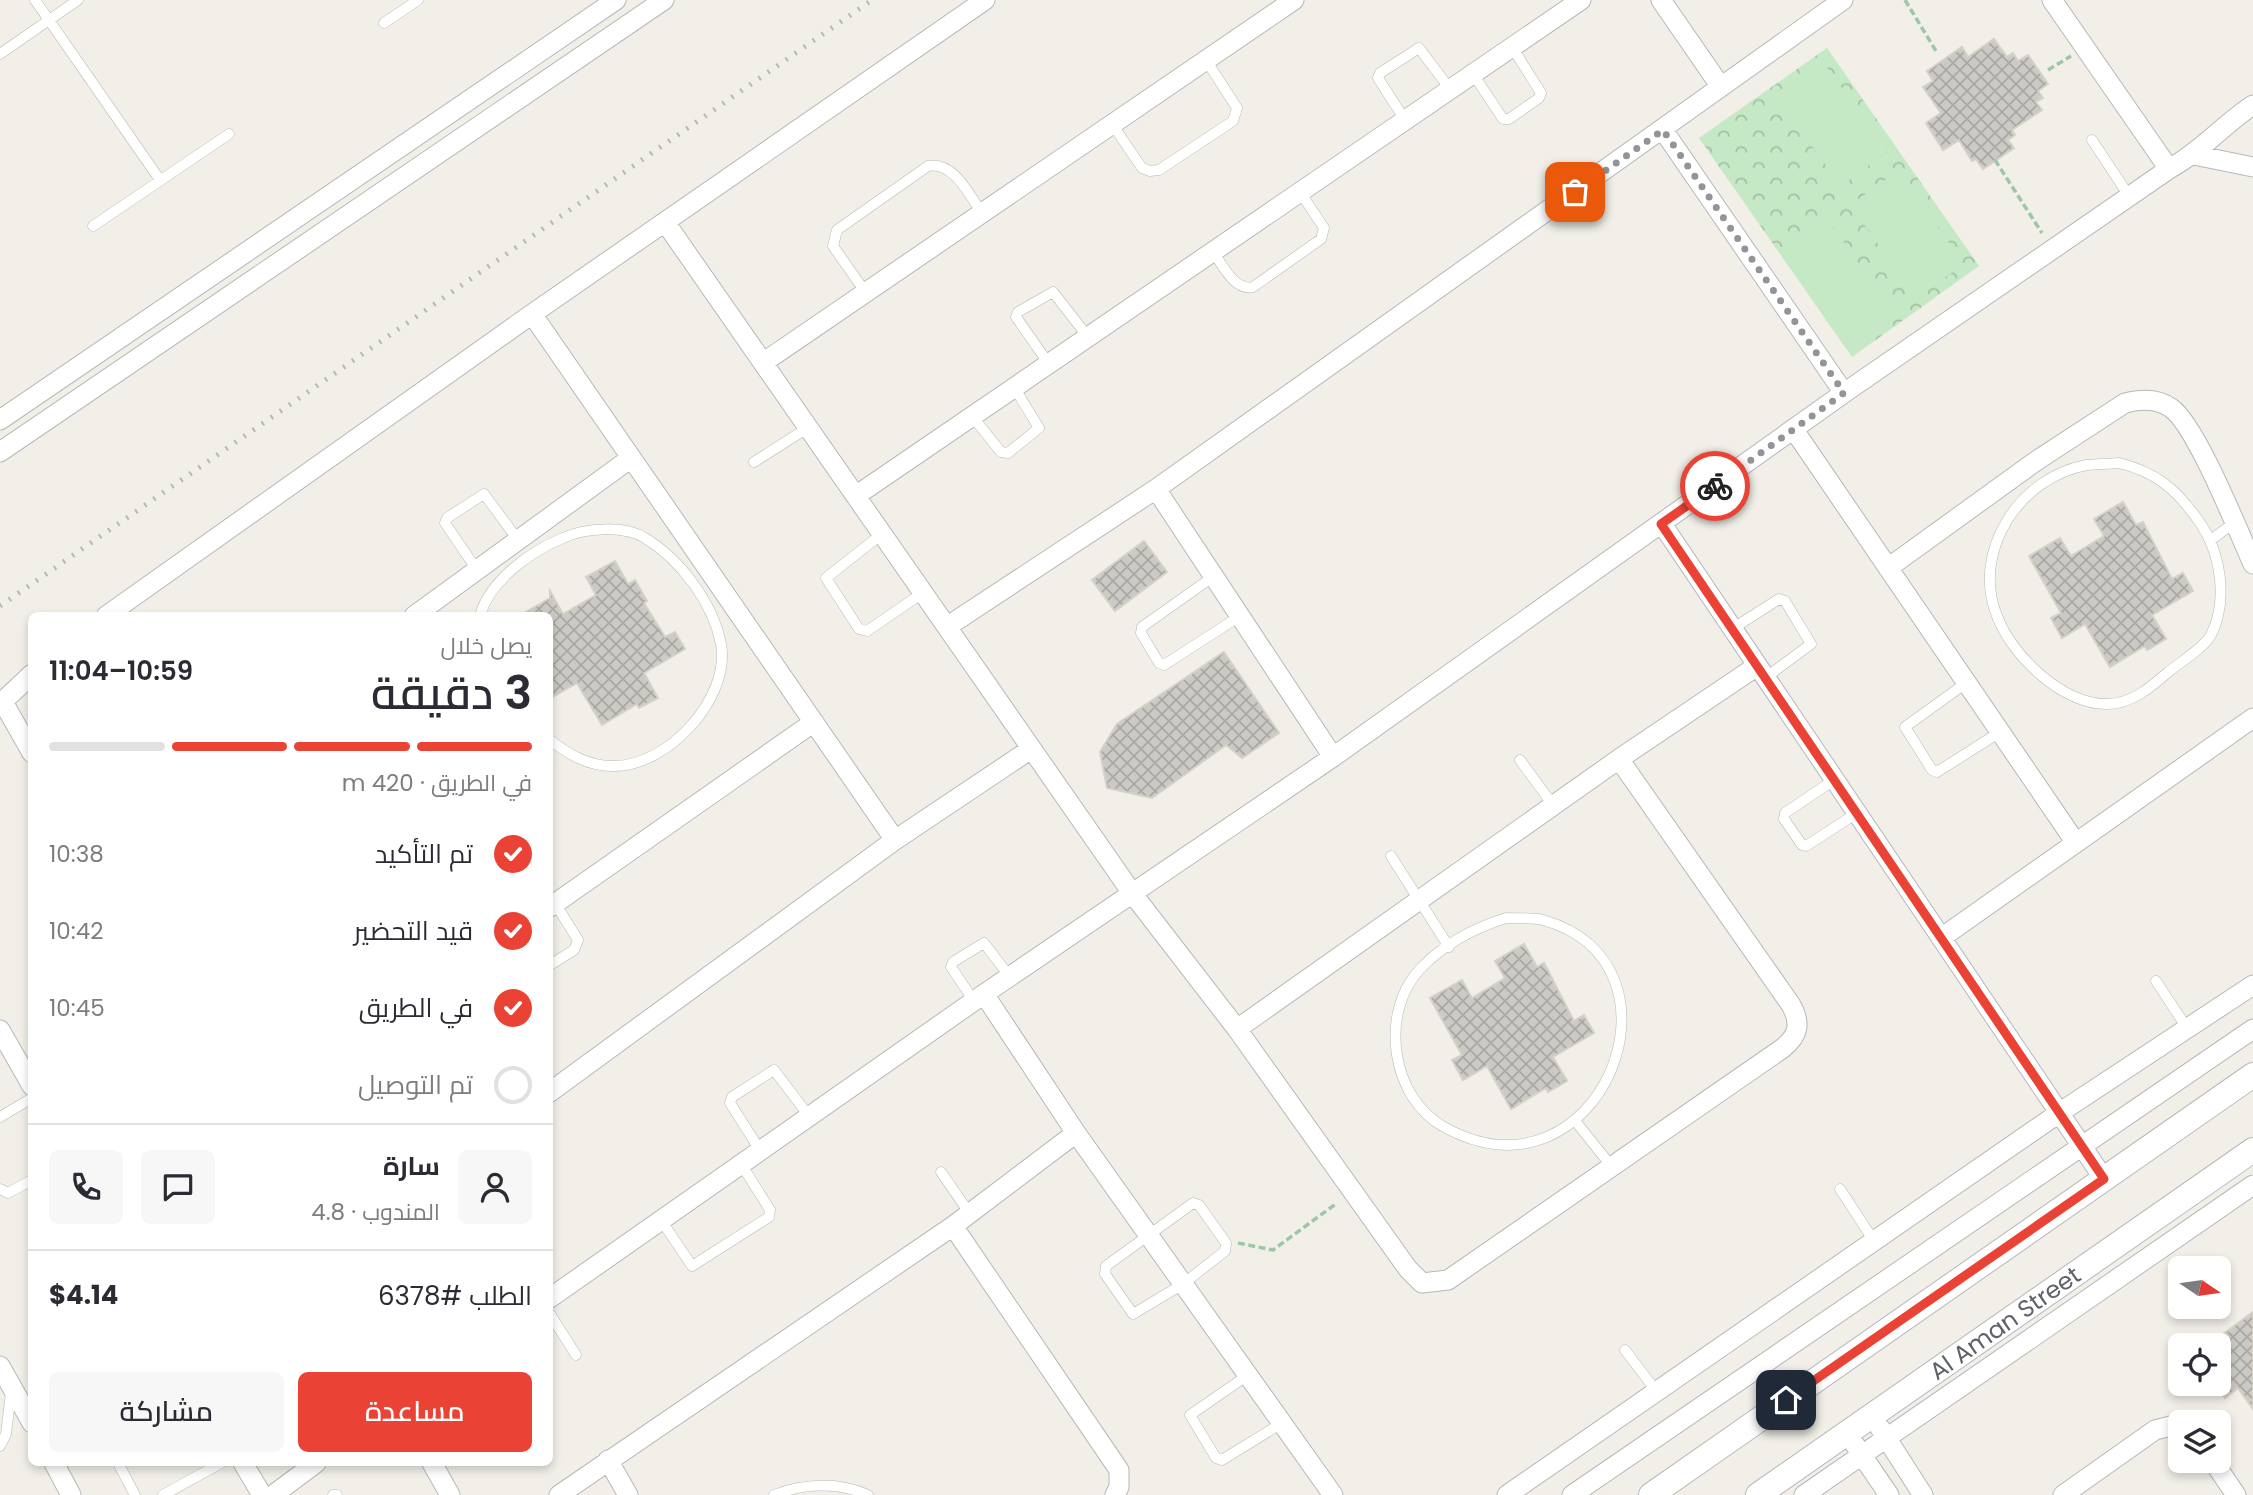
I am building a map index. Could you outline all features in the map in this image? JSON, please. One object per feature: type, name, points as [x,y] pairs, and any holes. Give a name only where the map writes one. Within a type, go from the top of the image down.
[{"type":"street","points":[[0,420],[616,0]]},
{"type":"street","points":[[0,452],[664,0]]},
{"type":"street","points":[[112,612],[532,314],[985,0]]},
{"type":"street","points":[[764,362],[1294,0]]},
{"type":"street","points":[[857,495],[1581,0]]},
{"type":"street","points":[[1661,0],[1721,87]]},
{"type":"street","points":[[948,626],[1156,489],[1843,0]]},
{"type":"street","points":[[2052,0],[2169,169]]},
{"type":"street","points":[[553,1296],[979,997],[1333,757],[1844,393],[2169,169],[2194,155],[2228,121],[2253,105]]},
{"type":"street","points":[[1663,130],[1844,393]]},
{"type":"street","points":[[2194,155],[2253,167]]},
{"type":"street","points":[[665,222],[810,426],[1132,893],[1237,1029],[1408,1269],[1422,1283],[1434,1284],[1448,1280],[1793,1040],[1797,1029],[1797,1016],[1791,1005],[1619,759]]},
{"type":"street","points":[[532,314],[895,840]]},
{"type":"street","points":[[1888,568],[2036,461],[2125,403],[2155,400],[2169,406],[2189,427],[2253,564]]},
{"type":"street","points":[[1794,430],[2076,843]]},
{"type":"street","points":[[419,612],[631,458]]},
{"type":"street","points":[[1156,489],[1333,757]]},
{"type":"street","points":[[1661,524],[2104,1179]]},
{"type":"street","points":[[1237,1029],[1619,759],[1761,672]]},
{"type":"street","points":[[28,678],[1,703],[28,747]]},
{"type":"street","points":[[1941,938],[2253,718]]},
{"type":"street","points":[[553,904],[814,722]]},
{"type":"street","points":[[553,1090],[895,840],[1031,750]]},
{"type":"street","points":[[1507,1495],[2059,1113],[2253,985]]},
{"type":"street","points":[[979,997],[1333,1495]]},
{"type":"street","points":[[1572,1495],[2253,1029]]},
{"type":"street","points":[[0,1030],[28,1079]]},
{"type":"street","points":[[1650,1495],[2253,1075]]},
{"type":"street","points":[[559,1495],[953,1227],[1076,1133]]},
{"type":"street","name":"Al Aman Street","points":[[1758,1495],[2253,1150]]},
{"type":"street","points":[[1804,1495],[2253,1185]]},
{"type":"street","points":[[953,1227],[1119,1470],[1119,1487],[1115,1495]]},
{"type":"street","points":[[0,1366],[28,1416]]},
{"type":"street","points":[[1872,1415],[1923,1495]]},
{"type":"street","points":[[2063,1495],[2155,1430],[2168,1427]]},
{"type":"street","points":[[1847,1433],[1889,1495]]},
{"type":"street","points":[[608,1460],[628,1495]]},
{"type":"street","points":[[56,1466],[71,1495]]},
{"type":"street","points":[[245,1466],[262,1495]]},
{"type":"street","points":[[273,1495],[312,1466]]},
{"type":"street","points":[[434,1466],[450,1495]]},
{"type":"street","points":[[2221,1473],[2236,1495]]},
{"type":"lane","points":[[35,0],[160,180]]},
{"type":"lane","points":[[0,54],[78,0]]},
{"type":"lane","points":[[384,23],[418,0]]},
{"type":"lane","points":[[1473,74],[1503,119],[1509,120],[1539,98],[1541,93],[1512,47]]},
{"type":"lane","points":[[1405,120],[1378,78],[1380,73],[1419,48],[1450,89]]},
{"type":"lane","points":[[1112,124],[1142,167],[1150,171],[1159,170],[1233,121],[1237,108],[1206,60]]},
{"type":"lane","points":[[93,226],[229,134]]},
{"type":"lane","points":[[2092,140],[2129,197]]},
{"type":"lane","points":[[866,293],[833,246],[834,237],[838,230],[928,166],[939,164],[949,169],[982,213]]},
{"type":"lane","points":[[1213,252],[1238,285],[1246,289],[1254,287],[1321,239],[1324,234],[1324,228],[1300,192]]},
{"type":"lane","points":[[1049,364],[1016,317],[1018,312],[1053,292],[1088,337]]},
{"type":"lane","points":[[972,416],[1001,452],[1007,453],[1039,428],[1014,387]]},
{"type":"lane","points":[[754,462],[810,426]]},
{"type":"lane","points":[[2036,461],[2050,479]]},
{"type":"lane","points":[[2119,463],[2143,469],[2164,481],[2182,498],[2212,539],[2220,587],[2218,613],[2210,637],[2150,688],[2131,699],[2109,704],[2087,701],[2067,692],[2034,668],[2004,635],[1989,598],[1989,567],[1997,537],[2019,504],[2050,479],[2085,466],[2119,463]]},
{"type":"lane","points":[[477,570],[445,523],[447,517],[484,494],[510,546],[515,570]]},
{"type":"lane","points":[[2212,539],[2234,523]]},
{"type":"lane","points":[[482,612],[496,587],[541,547],[574,533],[609,530],[644,537],[679,565],[705,602],[721,645],[717,680],[702,713],[679,739],[649,758],[615,766],[594,764],[569,754],[553,742]]},
{"type":"lane","points":[[883,532],[826,578],[859,629],[867,631],[924,592]]},
{"type":"lane","points":[[694,586],[711,574]]},
{"type":"lane","points":[[1214,576],[1142,627],[1141,633],[1159,663],[1164,665],[1240,616]]},
{"type":"lane","points":[[1732,629],[1779,599],[1785,601],[1811,644],[1761,672]]},
{"type":"lane","points":[[1966,683],[1905,727],[1932,770],[1937,772],[2000,732]]},
{"type":"lane","points":[[1520,760],[1553,805]]},
{"type":"lane","points":[[1834,780],[1785,813],[1784,819],[1802,845],[1806,846],[1857,813]]},
{"type":"lane","points":[[1391,856],[1449,947]]},
{"type":"lane","points":[[553,906],[578,940],[574,950],[553,963]]},
{"type":"lane","points":[[1506,918],[1542,920],[1575,933],[1601,957],[1619,988],[1622,1024],[1617,1059],[1602,1092],[1576,1122],[1538,1142],[1502,1146],[1468,1141],[1438,1124],[1413,1100],[1398,1066],[1396,1034],[1401,998],[1420,969],[1472,929],[1506,918]]},
{"type":"lane","points":[[979,997],[951,967],[962,956],[984,943],[1010,977]]},
{"type":"lane","points":[[2156,981],[2187,1028]]},
{"type":"lane","points":[[761,1150],[730,1103],[732,1097],[775,1070],[809,1116]]},
{"type":"lane","points":[[0,1116],[28,1100]]},
{"type":"lane","points":[[1576,1122],[1612,1167]]},
{"type":"lane","points":[[661,1220],[692,1266],[769,1217],[770,1210],[741,1164]]},
{"type":"lane","points":[[941,1172],[970,1214]]},
{"type":"lane","points":[[0,1189],[8,1193],[28,1182]]},
{"type":"lane","points":[[1840,1189],[1874,1241]]},
{"type":"lane","points":[[1197,1204],[1227,1247],[1183,1284],[1136,1314],[1130,1312],[1104,1270],[1197,1204]]},
{"type":"lane","points":[[553,1319],[576,1355]]},
{"type":"lane","points":[[1625,1350],[1657,1392]]},
{"type":"lane","points":[[1248,1376],[1190,1415],[1216,1458],[1222,1460],[1282,1423]]},
{"type":"lane","points":[[0,1446],[6,1434],[12,1388]]},
{"type":"lane","points":[[120,1466],[135,1495]]},
{"type":"lane","points":[[163,1495],[216,1466]]},
{"type":"lane","points":[[774,1495],[803,1486],[830,1485],[868,1495]]},
{"type":"path","points":[[1905,0],[1936,51]]},
{"type":"path","points":[[2048,70],[2084,48]]},
{"type":"path","points":[[1995,160],[2052,249]]},
{"type":"path","points":[[1227,1247],[1233,1242],[1273,1250],[1353,1191]]},
{"type":"green space","points":[[1827,48],[1979,266],[1852,357],[1699,138]]},
{"type":"green space","points":[[1823,62],[1888,151],[1841,186],[1776,97]]},
{"type":"green space","points":[[1898,171],[1964,264],[1917,298],[1850,205]]},
{"type":"green space","points":[[1829,221],[1893,313],[1845,347],[1781,254]]},
{"type":"building","points":[[1994,39],[2007,57],[2013,53],[2018,61],[2028,55],[2048,84],[2038,91],[2043,98],[2036,102],[2042,110],[2012,130],[2015,135],[2008,140],[2014,148],[1983,169],[1976,159],[1972,161],[1959,140],[1943,150],[1926,123],[1941,113],[1923,87],[1933,81],[1927,71],[1962,47],[1968,57]]},
{"type":"building","points":[[2123,502],[2136,525],[2143,522],[2172,579],[2183,573],[2193,591],[2152,615],[2166,639],[2147,650],[2145,646],[2110,667],[2085,624],[2062,638],[2051,618],[2061,613],[2029,556],[2060,538],[2071,556],[2104,536],[2094,519]]},
{"type":"building","points":[[1144,541],[1167,572],[1115,611],[1092,580]]},
{"type":"building","points":[[615,561],[628,584],[635,580],[647,601],[644,603],[665,637],[675,632],[685,649],[644,673],[658,698],[639,708],[637,704],[602,725],[577,683],[554,696],[553,612],[526,612],[550,598],[550,591],[563,614],[596,595],[586,577]]},
{"type":"building","points":[[1224,652],[1279,733],[1242,758],[1226,745],[1152,798],[1107,788],[1100,752],[1117,724]]},
{"type":"building","points":[[1524,944],[1537,967],[1544,963],[1574,1021],[1584,1015],[1594,1033],[1553,1057],[1567,1081],[1548,1092],[1546,1088],[1511,1109],[1487,1066],[1463,1080],[1452,1060],[1462,1055],[1430,998],[1462,980],[1472,998],[1505,978],[1495,961]]},
{"type":"building","points":[[2253,1312],[2253,1409],[2238,1388],[2231,1393],[2231,1333],[2224,1333]]},
{"type":"railway","points":[[0,606],[872,0]]},
{"type":"way so far","points":[[1575,192],[1663,130],[1844,393],[1715,486]]},
{"type":"route","points":[[1715,486],[1661,524],[2104,1179],[1786,1400]]}]
